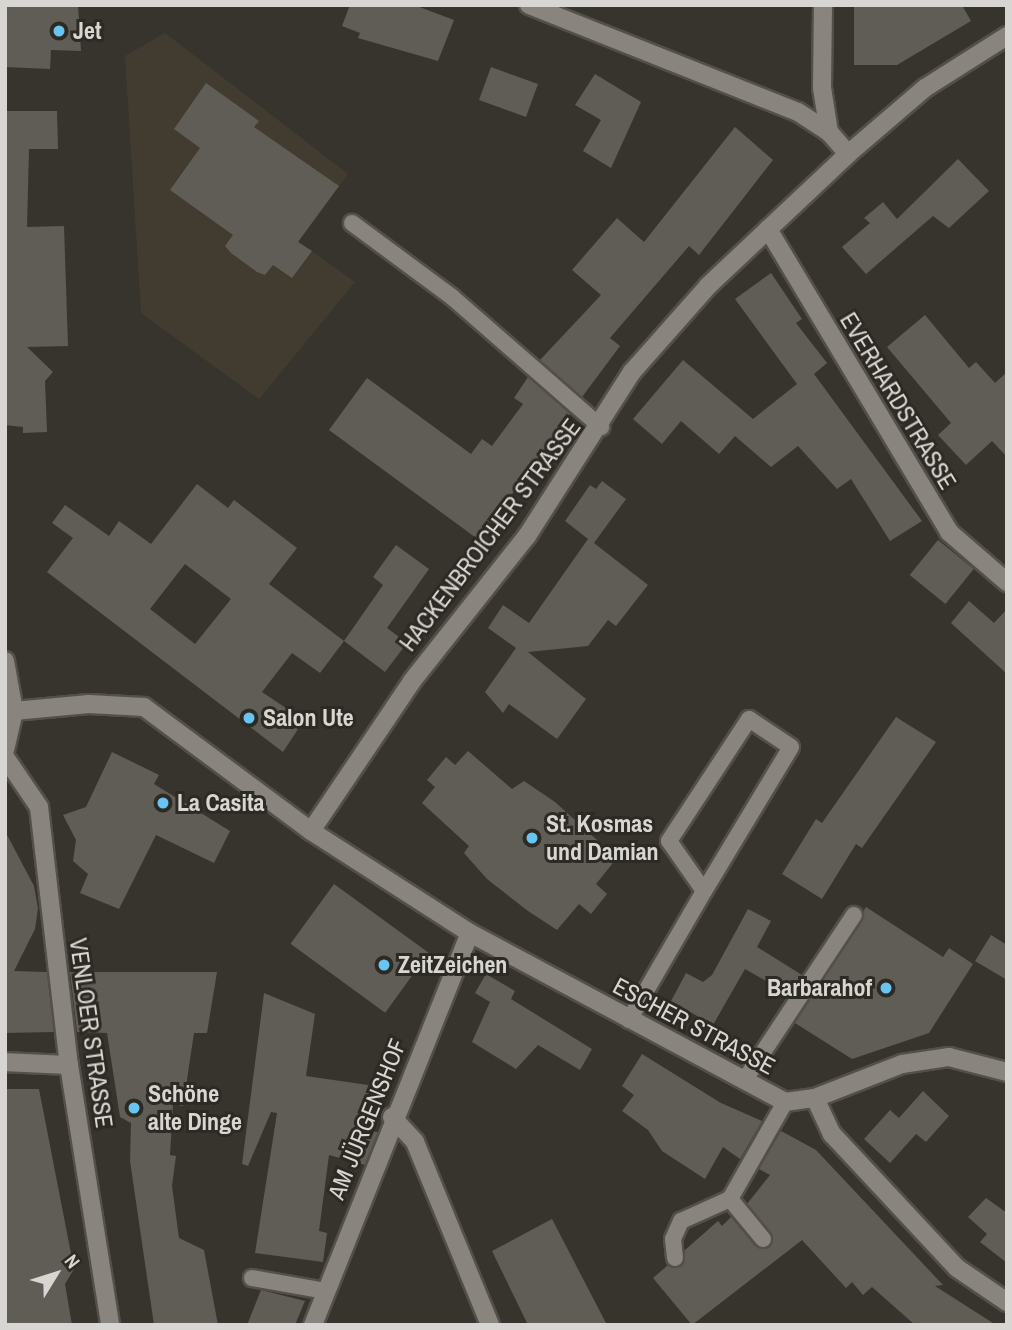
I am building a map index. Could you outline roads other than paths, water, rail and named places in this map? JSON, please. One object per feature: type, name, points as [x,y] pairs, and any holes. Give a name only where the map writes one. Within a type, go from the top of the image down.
[{"type":"street","points":[[530,5],[798,112],[829,132],[848,155]]},
{"type":"street","points":[[823,5],[822,88],[829,132]]},
{"type":"street","name":"HACKENBROICHER STRASSE","points":[[311,831],[412,681],[527,536],[601,427],[632,372],[768,229],[848,155],[925,88],[1007,36]]},
{"type":"street","name":"EVERHARDSTRASSE","points":[[768,229],[949,532],[1007,582]]},
{"type":"street","points":[[5,661],[14,711],[5,750]]},
{"type":"street","name":"ESCHER STRASSE","points":[[14,711],[89,704],[144,707],[311,831],[470,933],[785,1102],[816,1098],[902,1064],[948,1056],[1007,1072]]},
{"type":"street","name":"VENLOER STRASSE","points":[[5,757],[39,807],[69,1065],[110,1325]]},
{"type":"street","name":"AM JÜRGENSHOF","points":[[313,1325],[392,1117],[470,933]]},
{"type":"street","points":[[5,1062],[69,1065]]},
{"type":"street","points":[[816,1098],[832,1134],[948,1258],[1007,1303]]},
{"type":"street","points":[[392,1117],[415,1142],[490,1325]]},
{"type":"lane","points":[[352,223],[452,297],[601,427]]},
{"type":"lane","points":[[629,1020],[791,747],[749,719],[668,841],[704,891]]},
{"type":"lane","points":[[744,1081],[854,915]]},
{"type":"lane","points":[[675,1258],[673,1239],[681,1221],[730,1199],[785,1102]]},
{"type":"lane","points":[[730,1199],[763,1239]]},
{"type":"lane","points":[[252,1278],[326,1291]]},
{"type":"place","name":"Jet","points":[[59,31]]},
{"type":"place","name":"Salon Ute","points":[[249,718]]},
{"type":"place","name":"La Casita","points":[[163,803]]},
{"type":"place","name":"St. Kosmas und Damian","points":[[532,838]]},
{"type":"place","name":"ZeitZeichen","points":[[384,965]]},
{"type":"place","name":"Barbarahof","points":[[886,988]]},
{"type":"place","name":"Schöne alte Dinge","points":[[134,1108]]}]
